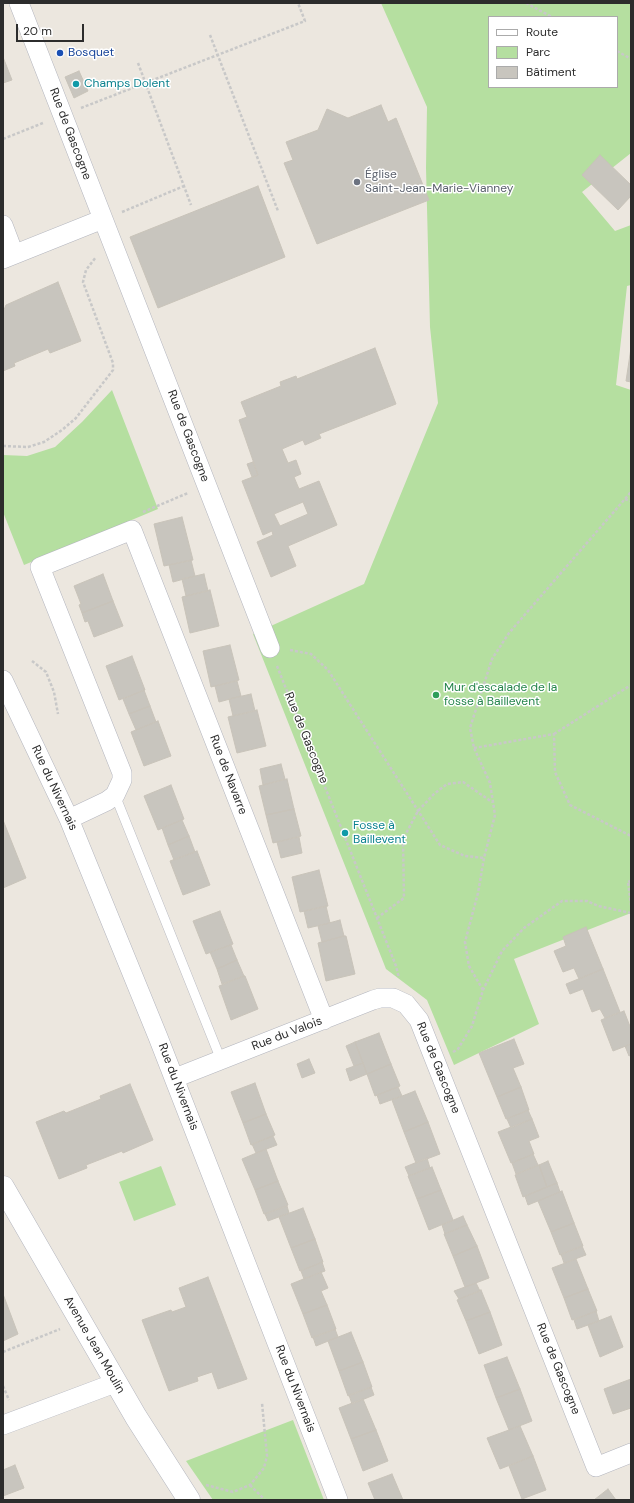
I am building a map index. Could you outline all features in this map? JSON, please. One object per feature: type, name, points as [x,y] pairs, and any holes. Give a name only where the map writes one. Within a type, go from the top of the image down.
[{"type":"street","name":"Rue de Gascogne","points":[[19,3],[272,651]]},
{"type":"street","points":[[3,225],[9,256],[103,219]]},
{"type":"street","points":[[69,819],[107,801],[115,795],[122,780],[122,773],[40,567],[132,530]]},
{"type":"street","name":"Rue de Navarre","points":[[132,530],[324,1020]]},
{"type":"street","name":"Rue du Nivernais","points":[[3,680],[69,819],[175,1078],[338,1500]]},
{"type":"street","name":"Rue du Valois","points":[[175,1078],[380,998],[400,1000]]},
{"type":"street","name":"Rue de Gascogne","points":[[400,1000],[416,1014],[596,1467],[631,1453]]},
{"type":"street","name":"Avenue Jean Moulin","points":[[3,1187],[115,1383],[189,1500]]},
{"type":"street","points":[[3,1425],[115,1383]]},
{"type":"lane","points":[[115,795],[221,1060]]},
{"type":"path","points":[[3,139],[305,21],[298,3]]},
{"type":"path","points":[[526,3],[550,16]]},
{"type":"path","points":[[210,35],[278,211]]},
{"type":"path","points":[[618,52],[631,59]]},
{"type":"path","points":[[138,63],[191,205]]},
{"type":"path","points":[[3,446],[28,447],[44,442],[62,430],[76,418],[114,370],[114,363],[82,282],[86,270],[111,237],[120,213],[184,186]]},
{"type":"path","points":[[132,530],[133,516],[207,485]]},
{"type":"path","points":[[483,990],[469,966],[464,942],[478,893],[484,858],[495,815],[490,783],[474,748],[470,728],[492,658],[509,633],[631,492]]},
{"type":"path","points":[[625,499],[631,501]]},
{"type":"path","points":[[272,651],[295,650],[311,654],[328,670],[440,845],[465,856],[484,858]]},
{"type":"path","name":"Rue de Gascogne","points":[[272,651],[399,976],[400,1000]]},
{"type":"path","points":[[32,661],[46,672],[54,692],[58,714]]},
{"type":"path","points":[[474,748],[554,734],[631,685]]},
{"type":"path","points":[[554,734],[555,772],[570,805],[631,836]]},
{"type":"path","points":[[377,918],[404,898],[403,840],[418,811],[434,794],[447,784],[463,782],[493,803]]},
{"type":"path","points":[[631,882],[628,881],[631,904]]},
{"type":"path","points":[[436,1063],[458,1049],[472,1026],[483,990],[502,951],[524,928],[562,901],[587,901],[598,906],[631,913]]},
{"type":"path","points":[[3,1352],[80,1321]]},
{"type":"path","points":[[174,1478],[233,1492],[250,1485],[264,1468],[266,1456],[262,1404]]},
{"type":"path","points":[[250,1485],[265,1500]]},
{"type":"green space","points":[[381,3],[631,3],[631,153],[582,192],[615,231],[631,225],[631,285],[627,286],[616,385],[631,390],[631,913],[514,959],[539,1024],[454,1065],[427,1000],[386,969],[253,634],[364,584],[438,403],[430,327],[426,168],[427,107]]},
{"type":"green space","points":[[112,390],[158,509],[24,565],[3,512],[3,455],[27,456],[55,447],[82,422]]},
{"type":"green space","points":[[161,1166],[176,1205],[134,1221],[119,1182]]},
{"type":"green space","points":[[293,1420],[324,1500],[213,1500],[186,1461]]},
{"type":"building","points":[[3,57],[12,80],[3,83]]},
{"type":"building","name":"Champs Dolent","points":[[79,71],[88,91],[74,98],[65,77]]},
{"type":"building","name":"Église Saint-Jean-Marie-Vianney","points":[[381,105],[388,122],[396,118],[429,200],[317,244],[284,163],[293,160],[286,142],[318,130],[327,109],[348,118]]},
{"type":"building","points":[[600,155],[631,185],[631,196],[618,210],[582,175]]},
{"type":"building","points":[[258,186],[285,257],[158,308],[130,237]]},
{"type":"building","points":[[58,282],[81,341],[50,353],[48,349],[14,363],[15,366],[3,371],[3,312],[6,305]]},
{"type":"building","points":[[375,348],[396,404],[319,434],[321,438],[305,445],[303,440],[282,449],[288,463],[296,460],[301,474],[294,477],[299,489],[319,481],[337,525],[288,546],[296,566],[271,577],[257,542],[273,535],[272,531],[263,535],[242,481],[258,475],[239,420],[247,417],[241,402],[281,386],[280,382],[296,376],[297,379]],"holes":[[[303,502],[308,514],[280,526],[274,514]]]},
{"type":"building","points":[[631,348],[631,382],[626,381]]},
{"type":"building","points":[[253,462],[258,475],[252,477],[247,464]]},
{"type":"building","points":[[182,517],[193,560],[164,566],[154,524]]},
{"type":"building","points":[[191,560],[195,576],[173,582],[169,565]]},
{"type":"building","points":[[103,574],[113,601],[82,613],[79,605],[81,604],[74,586]]},
{"type":"building","points":[[204,574],[208,591],[186,596],[182,579]]},
{"type":"building","points":[[210,590],[219,626],[190,633],[182,597]]},
{"type":"building","points":[[113,601],[123,626],[94,637],[88,621],[85,622],[82,613]]},
{"type":"building","points":[[230,645],[239,680],[211,687],[203,651]]},
{"type":"building","points":[[132,656],[145,690],[119,700],[106,666]]},
{"type":"building","points":[[237,681],[241,696],[219,702],[215,686]]},
{"type":"building","points":[[144,690],[150,706],[129,714],[123,699]]},
{"type":"building","points":[[251,694],[255,711],[233,716],[229,699]]},
{"type":"building","points":[[150,706],[156,722],[136,730],[129,714]]},
{"type":"building","points":[[257,710],[266,746],[237,753],[228,717]]},
{"type":"building","points":[[158,721],[171,756],[144,766],[131,732]]},
{"type":"building","points":[[281,764],[285,779],[263,785],[260,769]]},
{"type":"building","points":[[287,779],[294,809],[266,815],[259,786]]},
{"type":"building","points":[[171,785],[184,819],[158,830],[144,796]]},
{"type":"building","points":[[294,809],[301,836],[273,843],[266,815]]},
{"type":"building","points":[[3,820],[26,878],[3,888]]},
{"type":"building","points":[[182,820],[189,836],[168,845],[162,828]]},
{"type":"building","points":[[189,836],[195,852],[174,860],[168,845]]},
{"type":"building","points":[[299,837],[302,853],[281,858],[277,842]]},
{"type":"building","points":[[197,851],[210,885],[183,895],[170,861]]},
{"type":"building","points":[[319,870],[328,906],[300,912],[292,877]]},
{"type":"building","points":[[326,906],[330,923],[308,928],[304,911]]},
{"type":"building","points":[[220,911],[233,944],[206,954],[193,921]]},
{"type":"building","points":[[340,920],[344,936],[322,942],[318,926]]},
{"type":"building","points":[[586,927],[603,969],[579,979],[574,968],[563,972],[554,951],[566,946],[563,937]]},
{"type":"building","points":[[346,936],[355,974],[326,981],[318,943]]},
{"type":"building","points":[[231,945],[237,960],[217,969],[210,952]]},
{"type":"building","points":[[237,960],[244,976],[222,984],[217,969]]},
{"type":"building","points":[[603,969],[620,1012],[605,1018],[600,1009],[592,1012],[583,989],[570,994],[566,984]]},
{"type":"building","points":[[244,976],[258,1009],[231,1020],[219,986]]},
{"type":"building","points":[[624,1011],[631,1029],[631,1044],[613,1051],[601,1020]]},
{"type":"building","points":[[379,1033],[391,1064],[367,1074],[355,1042]]},
{"type":"building","points":[[514,1039],[524,1064],[513,1068],[521,1087],[497,1097],[479,1053]]},
{"type":"building","points":[[355,1042],[363,1063],[354,1066],[346,1046]]},
{"type":"building","points":[[631,1044],[631,1055],[629,1056],[625,1046]]},
{"type":"building","points":[[309,1059],[315,1073],[302,1078],[297,1064]]},
{"type":"building","points":[[363,1063],[367,1074],[350,1081],[346,1069]]},
{"type":"building","points":[[391,1064],[400,1086],[375,1096],[367,1074]]},
{"type":"building","points":[[255,1083],[266,1114],[243,1123],[231,1092]]},
{"type":"building","points":[[130,1084],[153,1140],[123,1153],[122,1151],[86,1165],[87,1168],[59,1179],[36,1122],[64,1111],[66,1113],[101,1099],[100,1096]]},
{"type":"building","points":[[398,1087],[402,1096],[380,1104],[377,1095]]},
{"type":"building","points":[[521,1087],[529,1110],[506,1119],[497,1097]]},
{"type":"building","points":[[415,1091],[428,1122],[404,1132],[392,1100]]},
{"type":"building","points":[[528,1110],[532,1119],[511,1128],[507,1119]]},
{"type":"building","points":[[266,1114],[275,1135],[251,1145],[243,1123]]},
{"type":"building","points":[[532,1119],[539,1137],[529,1141],[534,1154],[511,1163],[498,1132]]},
{"type":"building","points":[[428,1122],[440,1154],[416,1163],[404,1132]]},
{"type":"building","points":[[273,1136],[277,1145],[256,1153],[252,1144]]},
{"type":"building","points":[[266,1149],[278,1181],[255,1190],[242,1159]]},
{"type":"building","points":[[533,1154],[538,1165],[516,1174],[512,1163]]},
{"type":"building","points":[[427,1158],[430,1168],[409,1176],[405,1167]]},
{"type":"building","points":[[548,1161],[557,1183],[547,1187],[539,1165]]},
{"type":"building","points":[[539,1165],[547,1187],[523,1197],[515,1175]]},
{"type":"building","points":[[432,1167],[441,1190],[417,1199],[408,1176]]},
{"type":"building","points":[[278,1181],[288,1205],[264,1214],[255,1190]]},
{"type":"building","points":[[557,1183],[560,1192],[528,1205],[525,1196]]},
{"type":"building","points":[[441,1190],[453,1220],[429,1230],[417,1199]]},
{"type":"building","points":[[562,1191],[574,1223],[551,1232],[538,1201]]},
{"type":"building","points":[[287,1206],[289,1213],[268,1221],[265,1214]]},
{"type":"building","points":[[303,1208],[315,1239],[291,1248],[279,1217]]},
{"type":"building","points":[[463,1216],[467,1225],[445,1234],[442,1225]]},
{"type":"building","points":[[574,1223],[583,1246],[560,1255],[551,1232]]},
{"type":"building","points":[[467,1225],[477,1246],[453,1256],[444,1234]]},
{"type":"building","points":[[315,1239],[323,1262],[300,1271],[291,1248]]},
{"type":"building","points":[[477,1246],[489,1278],[465,1287],[453,1256]]},
{"type":"building","points":[[582,1246],[586,1255],[564,1263],[561,1254]]},
{"type":"building","points":[[576,1259],[588,1289],[564,1298],[552,1268]]},
{"type":"building","points":[[322,1262],[325,1271],[304,1279],[301,1271]]},
{"type":"building","points":[[321,1272],[328,1288],[321,1291],[327,1305],[303,1314],[291,1284]]},
{"type":"building","points":[[208,1277],[247,1379],[218,1389],[212,1372],[197,1377],[198,1381],[169,1391],[142,1320],[171,1310],[172,1312],[186,1307],[179,1288]]},
{"type":"building","points":[[476,1283],[480,1291],[459,1299],[454,1291]]},
{"type":"building","points":[[588,1289],[597,1311],[572,1320],[564,1298]]},
{"type":"building","points":[[481,1290],[490,1312],[466,1321],[457,1300]]},
{"type":"building","points":[[3,1294],[18,1334],[3,1341]]},
{"type":"building","points":[[327,1305],[336,1329],[312,1338],[303,1314]]},
{"type":"building","points":[[596,1311],[599,1321],[577,1329],[574,1320]]},
{"type":"building","points":[[490,1312],[502,1345],[479,1354],[466,1321]]},
{"type":"building","points":[[611,1316],[623,1347],[600,1357],[588,1325]]},
{"type":"building","points":[[335,1329],[338,1337],[316,1346],[313,1337]]},
{"type":"building","points":[[351,1332],[363,1362],[339,1371],[328,1341]]},
{"type":"building","points":[[507,1357],[520,1389],[496,1398],[484,1365]]},
{"type":"building","points":[[363,1362],[372,1387],[348,1396],[339,1371]]},
{"type":"building","points":[[631,1379],[631,1408],[613,1414],[604,1389]]},
{"type":"building","points":[[371,1387],[374,1395],[352,1404],[349,1395]]},
{"type":"building","points":[[520,1389],[532,1421],[509,1430],[496,1398]]},
{"type":"building","points":[[363,1399],[376,1430],[351,1439],[339,1408]]},
{"type":"building","points":[[520,1426],[533,1456],[500,1469],[487,1438]]},
{"type":"building","points":[[376,1430],[388,1461],[363,1471],[351,1439]]},
{"type":"building","points":[[533,1456],[546,1490],[522,1499],[509,1466]]},
{"type":"building","points":[[15,1465],[24,1488],[3,1496],[3,1470]]},
{"type":"building","points":[[392,1474],[403,1500],[375,1500],[368,1483]]},
{"type":"building","points":[[608,1489],[616,1500],[594,1500]]},
{"type":"place","name":"Bosquet","points":[[60,53]]},
{"type":"place","name":"Champs Dolent","points":[[76,84]]},
{"type":"place","name":"Église Saint-Jean-Marie-Vianney","points":[[357,182]]},
{"type":"place","name":"Mur d'escalade de la fosse à Baillevent","points":[[436,695]]},
{"type":"place","name":"Fosse à Baillevent","points":[[345,833]]}]
